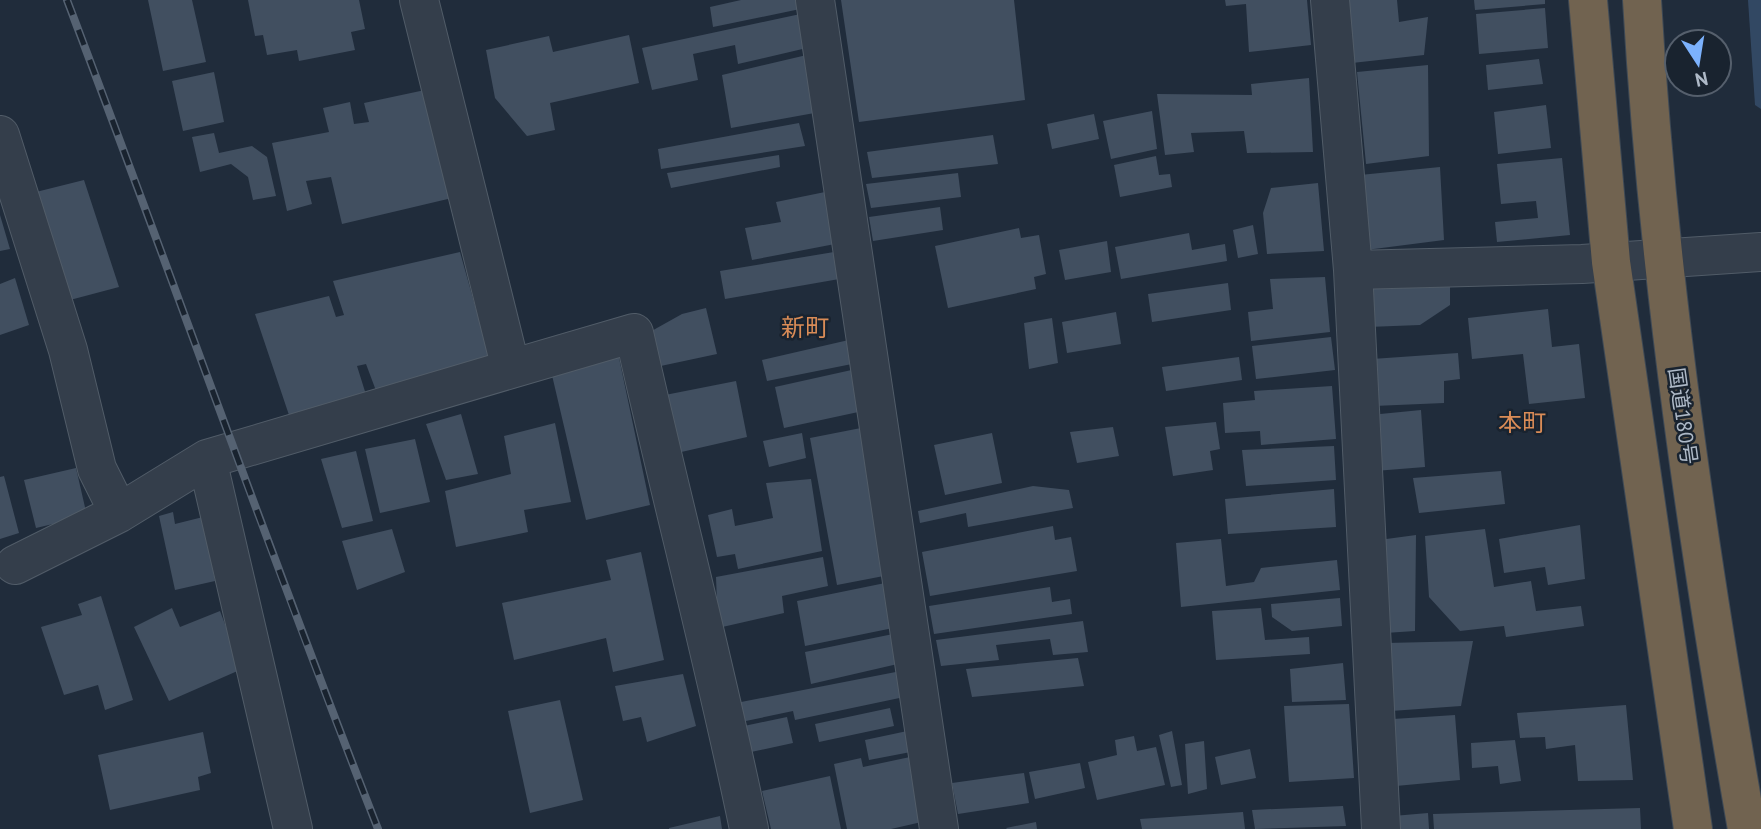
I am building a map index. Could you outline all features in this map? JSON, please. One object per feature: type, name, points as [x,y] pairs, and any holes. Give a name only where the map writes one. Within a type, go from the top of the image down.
[{"type":"highway","points":[[1588,0],[1611,262],[1693,829]]},
{"type":"highway","name":"国道180号","points":[[1642,0],[1662,257],[1698,529],[1747,829]]},
{"type":"street","points":[[419,0],[511,369]]},
{"type":"street","points":[[815,0],[939,829]]},
{"type":"street","points":[[1330,0],[1353,270],[1381,829]]},
{"type":"street","points":[[0,135],[68,349],[97,469],[119,513]]},
{"type":"street","points":[[1353,270],[1611,262],[1761,252]]},
{"type":"street","points":[[16,565],[119,513],[206,459],[634,333],[684,554],[720,687],[749,829]]},
{"type":"street","points":[[206,459],[293,829]]},
{"type":"water","points":[[1748,0],[1761,0],[1761,109],[1755,105]]},
{"type":"building","points":[[148,0],[192,0],[206,62],[163,71]]},
{"type":"building","points":[[248,0],[359,0],[365,29],[351,32],[355,50],[299,61],[297,50],[267,55],[263,35],[255,36]]},
{"type":"building","points":[[741,0],[803,0],[805,8],[713,27],[710,7]]},
{"type":"building","points":[[841,0],[1014,0],[1025,100],[859,122]]},
{"type":"building","points":[[1225,0],[1307,0],[1311,45],[1249,52],[1246,4],[1226,6]]},
{"type":"building","points":[[1348,0],[1397,0],[1399,22],[1428,17],[1424,55],[1352,63]]},
{"type":"building","points":[[1474,0],[1545,0],[1545,4],[1475,10]]},
{"type":"building","points":[[1545,8],[1548,48],[1479,54],[1476,14]]},
{"type":"building","points":[[805,13],[811,47],[738,64],[735,45],[693,54],[698,80],[652,90],[642,48]]},
{"type":"building","points":[[629,35],[639,83],[550,103],[555,130],[527,136],[495,98],[486,50],[549,36],[553,52]]},
{"type":"building","points":[[811,54],[820,112],[731,128],[722,75]]},
{"type":"building","points":[[1539,59],[1543,84],[1488,90],[1486,65]]},
{"type":"building","points":[[1428,65],[1429,156],[1366,164],[1357,72]]},
{"type":"building","points":[[214,72],[224,122],[183,131],[172,81]]},
{"type":"building","points":[[1309,78],[1313,152],[1247,153],[1244,131],[1191,133],[1194,152],[1165,155],[1157,94],[1252,95],[1251,84]]},
{"type":"building","points":[[425,90],[452,198],[342,224],[331,177],[306,181],[312,204],[287,211],[272,143],[329,132],[323,108],[350,102],[354,124],[369,122],[364,103]]},
{"type":"building","points":[[1546,105],[1551,148],[1498,154],[1494,112]]},
{"type":"building","points":[[1152,111],[1157,149],[1111,159],[1103,121]]},
{"type":"building","points":[[1094,114],[1099,139],[1052,149],[1047,124]]},
{"type":"building","points":[[799,123],[805,146],[661,169],[658,149]]},
{"type":"building","points":[[214,133],[219,153],[252,146],[267,157],[276,196],[253,200],[248,177],[231,164],[200,172],[192,137]]},
{"type":"building","points":[[993,135],[998,164],[872,178],[867,152]]},
{"type":"building","points":[[779,155],[780,167],[671,188],[667,173]]},
{"type":"building","points":[[1156,156],[1159,175],[1170,174],[1172,187],[1120,197],[1114,165]]},
{"type":"building","points":[[1562,158],[1570,235],[1497,242],[1495,222],[1538,218],[1536,201],[1501,204],[1497,164]]},
{"type":"building","points":[[1440,167],[1444,240],[1366,250],[1360,175]]},
{"type":"building","points":[[958,173],[961,197],[871,208],[866,184]]},
{"type":"building","points":[[84,180],[119,287],[70,300],[36,192]]},
{"type":"building","points":[[1318,183],[1324,251],[1267,254],[1263,213],[1271,188]]},
{"type":"building","points":[[825,192],[835,244],[752,260],[745,228],[781,222],[776,202]]},
{"type":"building","points":[[940,207],[943,230],[873,241],[869,217]]},
{"type":"building","points":[[0,215],[10,249],[0,251]]},
{"type":"building","points":[[1253,225],[1258,254],[1238,258],[1233,230]]},
{"type":"building","points":[[1019,228],[1021,238],[1039,235],[1046,274],[1034,277],[1036,289],[948,308],[935,246]]},
{"type":"building","points":[[1189,233],[1192,250],[1225,244],[1227,261],[1121,279],[1115,247]]},
{"type":"building","points":[[1107,241],[1111,272],[1065,280],[1059,250]]},
{"type":"building","points":[[840,251],[845,278],[725,299],[720,271]]},
{"type":"building","points":[[460,252],[491,363],[378,396],[366,364],[357,366],[368,401],[291,421],[255,314],[329,296],[336,317],[344,315],[333,281]]},
{"type":"building","points":[[1325,277],[1330,332],[1251,341],[1248,312],[1273,309],[1270,279]]},
{"type":"building","points":[[15,278],[29,325],[0,335],[0,284]]},
{"type":"building","points":[[1228,283],[1231,310],[1152,322],[1148,294]]},
{"type":"building","points":[[1450,284],[1450,305],[1420,325],[1368,327],[1366,287]]},
{"type":"building","points":[[706,308],[717,354],[656,367],[648,333],[682,314]]},
{"type":"building","points":[[1548,309],[1552,347],[1579,344],[1585,398],[1529,404],[1523,354],[1472,359],[1468,318]]},
{"type":"building","points":[[1116,312],[1121,344],[1067,353],[1062,322]]},
{"type":"building","points":[[1052,318],[1058,363],[1029,369],[1024,323]]},
{"type":"building","points":[[1331,337],[1335,370],[1256,379],[1252,346]]},
{"type":"building","points":[[853,339],[857,363],[767,381],[762,360]]},
{"type":"building","points":[[618,353],[650,505],[586,520],[551,371]]},
{"type":"building","points":[[1458,353],[1460,379],[1444,381],[1444,403],[1374,406],[1372,359]]},
{"type":"building","points":[[1239,357],[1242,380],[1166,391],[1162,367]]},
{"type":"building","points":[[856,369],[863,411],[784,428],[775,387]]},
{"type":"building","points":[[736,381],[747,437],[677,453],[665,395]]},
{"type":"building","points":[[1332,386],[1336,439],[1261,445],[1260,431],[1225,433],[1223,403],[1255,400],[1254,391]]},
{"type":"building","points":[[1421,410],[1425,467],[1375,471],[1370,415]]},
{"type":"building","points":[[461,414],[478,474],[446,480],[426,424]]},
{"type":"building","points":[[1216,422],[1220,449],[1210,451],[1213,470],[1173,476],[1165,427]]},
{"type":"building","points":[[555,423],[571,502],[524,510],[528,532],[456,547],[445,491],[511,474],[504,436]]},
{"type":"building","points":[[866,427],[889,575],[837,585],[810,438]]},
{"type":"building","points":[[1113,427],[1119,456],[1077,463],[1070,432]]},
{"type":"building","points":[[802,433],[806,458],[769,467],[763,441]]},
{"type":"building","points":[[992,433],[1002,483],[945,495],[934,445]]},
{"type":"building","points":[[415,439],[430,502],[380,513],[365,449]]},
{"type":"building","points":[[1334,446],[1336,480],[1246,486],[1242,450]]},
{"type":"building","points":[[356,451],[373,521],[342,528],[321,459]]},
{"type":"building","points":[[76,468],[87,516],[36,528],[24,480]]},
{"type":"building","points":[[1501,471],[1505,504],[1419,513],[1413,478]]},
{"type":"building","points":[[4,476],[19,533],[0,539],[0,477]]},
{"type":"building","points":[[811,479],[822,551],[738,569],[735,554],[717,557],[708,515],[732,509],[735,526],[773,518],[766,483]]},
{"type":"building","points":[[1033,486],[1069,490],[1073,508],[968,527],[966,513],[920,523],[918,511]]},
{"type":"building","points":[[1334,489],[1336,527],[1228,534],[1225,499]]},
{"type":"building","points":[[173,512],[175,524],[203,517],[215,581],[175,590],[159,516]]},
{"type":"building","points":[[1580,525],[1585,579],[1548,585],[1545,567],[1504,573],[1499,539]]},
{"type":"building","points":[[1053,526],[1055,540],[1071,537],[1077,571],[930,596],[922,552]]},
{"type":"building","points":[[392,529],[405,572],[357,590],[342,541]]},
{"type":"building","points":[[1485,529],[1494,587],[1531,581],[1536,611],[1581,606],[1584,626],[1506,637],[1504,626],[1460,631],[1429,597],[1425,536]]},
{"type":"building","points":[[1416,535],[1415,631],[1385,633],[1379,540]]},
{"type":"building","points":[[1221,539],[1226,586],[1254,582],[1261,568],[1337,560],[1340,590],[1181,607],[1176,543]]},
{"type":"building","points":[[641,552],[664,660],[613,672],[606,638],[514,660],[502,603],[611,580],[606,560]]},
{"type":"building","points":[[823,557],[828,586],[782,596],[784,613],[718,628],[716,577]]},
{"type":"building","points":[[890,582],[898,627],[805,646],[797,601]]},
{"type":"building","points":[[1050,587],[1052,602],[1070,599],[1072,614],[934,634],[929,606]]},
{"type":"building","points":[[101,596],[133,700],[105,710],[98,685],[64,695],[41,627],[82,615],[78,604]]},
{"type":"building","points":[[1340,598],[1342,626],[1292,631],[1272,617],[1271,604]]},
{"type":"building","points":[[172,608],[180,627],[220,611],[242,669],[169,701],[134,627]]},
{"type":"building","points":[[1261,608],[1265,640],[1309,637],[1310,654],[1216,660],[1212,611]]},
{"type":"building","points":[[1083,621],[1088,652],[1053,655],[1050,639],[996,645],[999,660],[941,666],[936,640]]},
{"type":"building","points":[[898,633],[902,663],[811,684],[805,652]]},
{"type":"building","points":[[1473,641],[1461,706],[1391,711],[1386,643]]},
{"type":"building","points":[[1078,658],[1084,686],[972,697],[966,669]]},
{"type":"building","points":[[1343,663],[1346,700],[1292,702],[1290,669]]},
{"type":"building","points":[[906,670],[909,696],[795,720],[793,711],[741,722],[736,703]]},
{"type":"building","points":[[683,674],[696,726],[647,742],[641,717],[623,721],[615,686]]},
{"type":"building","points":[[560,700],[583,800],[530,813],[508,711]]},
{"type":"building","points":[[1349,704],[1354,778],[1289,782],[1284,706]]},
{"type":"building","points":[[1626,705],[1633,780],[1578,781],[1575,745],[1546,749],[1545,737],[1520,738],[1517,713]]},
{"type":"building","points":[[890,708],[894,726],[819,742],[815,724]]},
{"type":"building","points":[[1455,715],[1460,780],[1396,786],[1393,719]]},
{"type":"building","points":[[787,717],[793,743],[751,752],[744,726]]},
{"type":"building","points":[[912,730],[916,751],[869,760],[865,740]]},
{"type":"building","points":[[1172,731],[1182,785],[1171,787],[1159,735]]},
{"type":"building","points":[[203,732],[211,773],[198,777],[200,790],[110,810],[98,755]]},
{"type":"building","points":[[1134,736],[1137,751],[1156,747],[1165,785],[1097,800],[1088,762],[1117,755],[1115,740]]},
{"type":"building","points":[[1515,740],[1521,781],[1500,784],[1498,766],[1472,768],[1471,743]]},
{"type":"building","points":[[1204,741],[1207,789],[1188,794],[1185,744]]},
{"type":"building","points":[[1250,749],[1256,778],[1221,785],[1215,757]]},
{"type":"building","points":[[910,757],[926,821],[891,829],[847,829],[834,764],[861,758],[863,767]]},
{"type":"building","points":[[1080,763],[1085,788],[1035,799],[1029,772]]},
{"type":"building","points":[[1024,773],[1029,803],[958,814],[952,783]]},
{"type":"building","points":[[830,776],[841,829],[771,829],[762,791]]},
{"type":"building","points":[[1343,806],[1346,826],[1255,829],[1252,810]]},
{"type":"building","points":[[1640,808],[1641,829],[1434,829],[1433,814]]},
{"type":"building","points":[[1243,812],[1245,829],[1142,829],[1140,819]]},
{"type":"building","points":[[1428,813],[1429,829],[1395,829],[1393,816]]},
{"type":"building","points":[[720,816],[722,829],[669,829],[669,828]]},
{"type":"building","points":[[1036,822],[1037,829],[1006,828]]},
{"type":"railway","points":[[67,0],[378,829]]},
{"type":"district","name":"新町","points":[[805,327]]},
{"type":"district","name":"本町","points":[[1522,422]]}]
